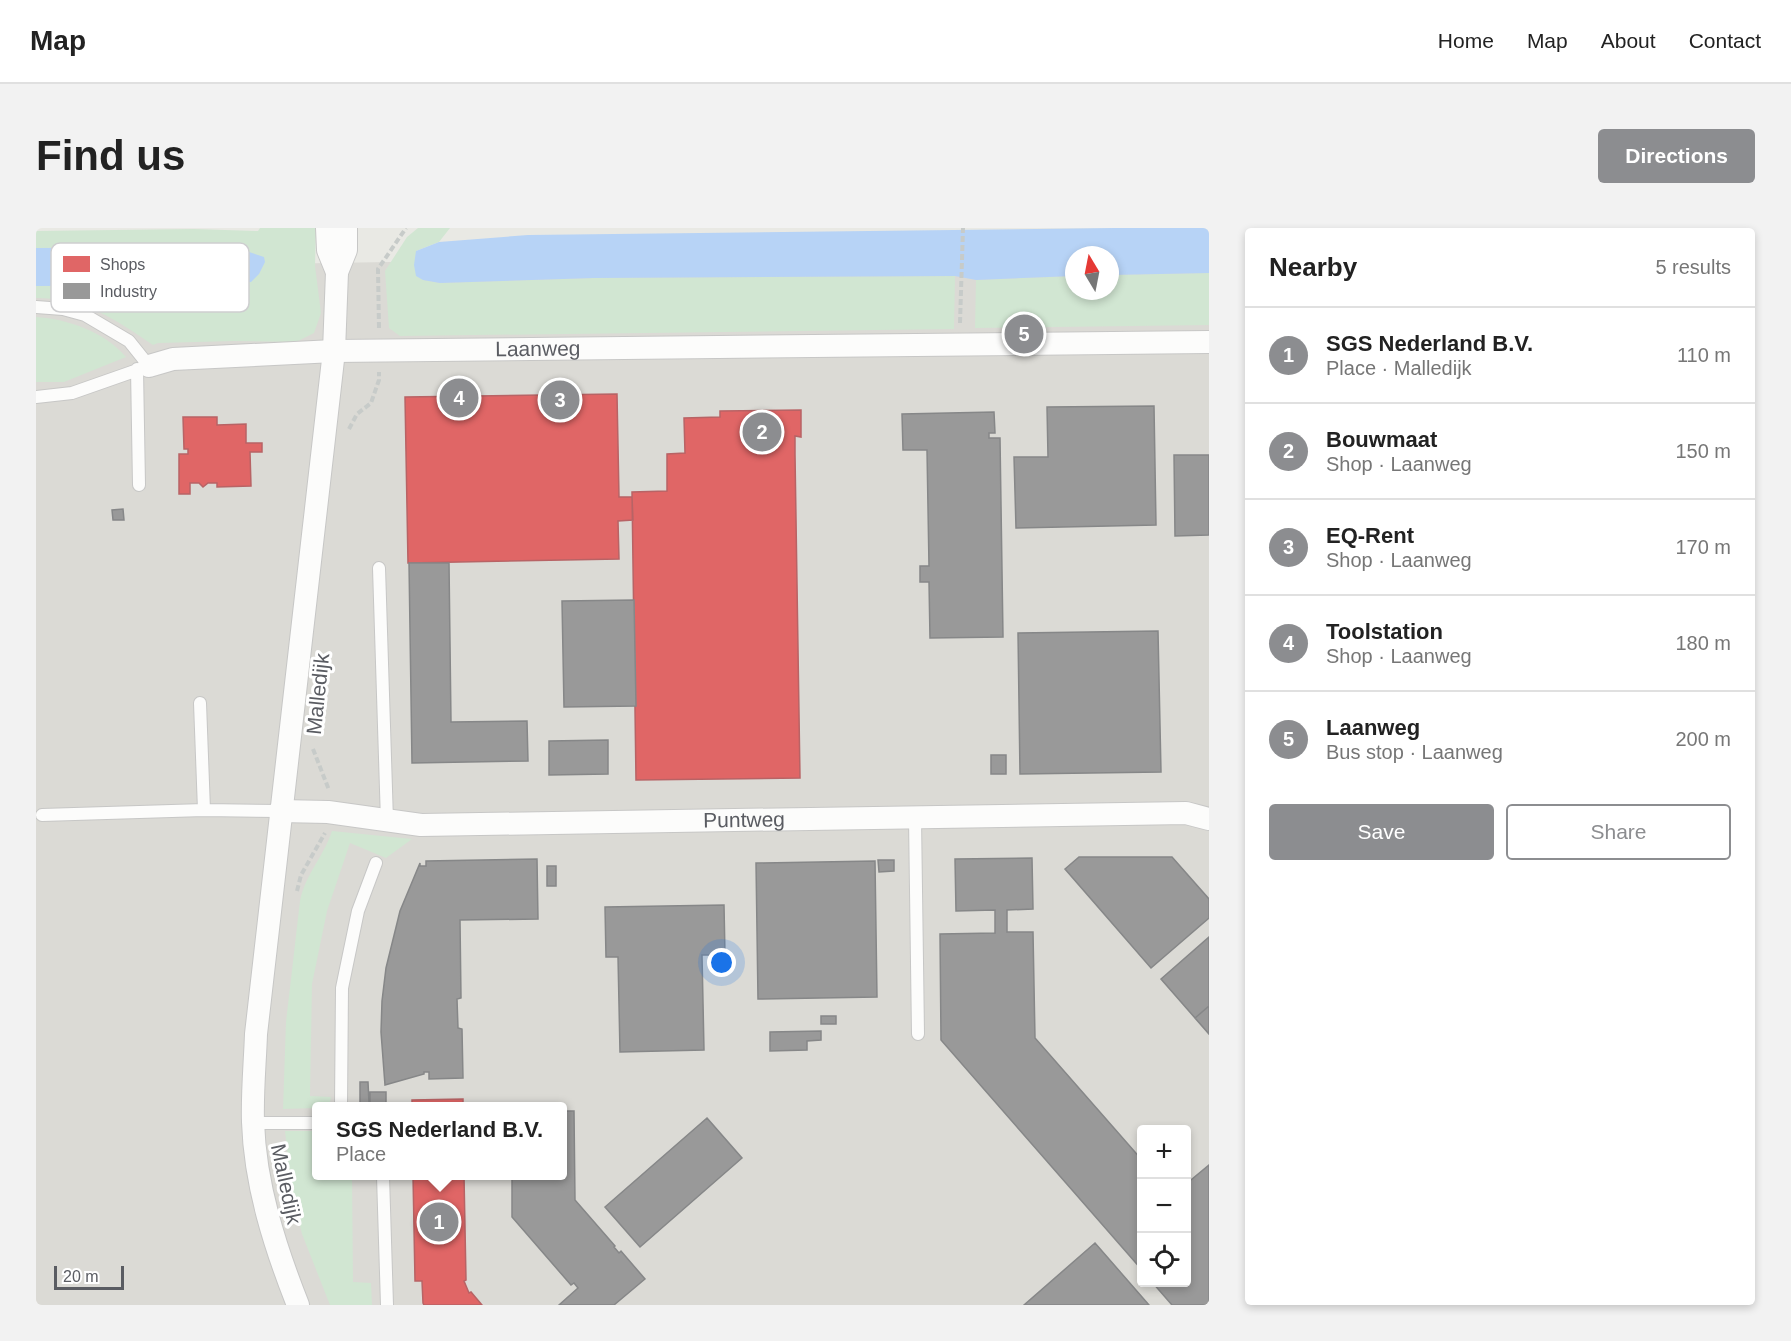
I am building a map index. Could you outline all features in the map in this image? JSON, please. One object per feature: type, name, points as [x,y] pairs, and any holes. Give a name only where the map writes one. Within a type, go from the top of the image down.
[{"type":"street","name":"Malledijk","points":[[327,228],[328,250],[337,272]]},
{"type":"street","name":"Malledijk","points":[[298,1305],[283,1267],[263,1196],[253,1123],[256,1034],[334,351],[337,272],[346,250],[346,228]]},
{"type":"street","name":"Laanweg","points":[[334,351],[1209,342]]},
{"type":"street","points":[[143,368],[173,359],[334,351]]},
{"type":"street","name":"Puntweg","points":[[280,811],[328,813],[421,825],[1186,813],[1209,819]]},
{"type":"lane","points":[[36,307],[51,308]]},
{"type":"lane","points":[[74,312],[85,315],[129,341],[143,368],[139,485]]},
{"type":"lane","points":[[36,397],[72,393],[143,368]]},
{"type":"lane","points":[[379,568],[387,821]]},
{"type":"lane","points":[[200,703],[204,810]]},
{"type":"lane","points":[[42,815],[204,810],[280,811]]},
{"type":"lane","points":[[915,818],[918,1034]]},
{"type":"lane","points":[[341,1102],[342,988],[358,911],[375,863]]},
{"type":"lane","points":[[253,1123],[312,1123]]},
{"type":"lane","points":[[383,1180],[387,1305]]},
{"type":"path","points":[[347,432],[357,414],[371,403],[379,380],[378,269],[406,228]]},
{"type":"path","points":[[960,345],[963,228]]},
{"type":"path","name":"Malledijk","points":[[295,897],[302,875],[324,836],[328,813],[329,789],[312,749],[314,738]]},
{"type":"shaded area","points":[[1209,248],[1209,1305],[36,1305],[36,268],[51,268],[51,312],[249,312],[249,264],[1065,250],[1065,300],[1119,300],[1119,250]]},
{"type":"green space","points":[[260,228],[316,228],[315,266],[321,313],[314,333],[296,342],[234,341],[153,345],[98,312],[249,312],[249,275],[259,274],[262,267],[249,263],[249,243],[51,243],[51,248],[36,248],[36,231],[194,229],[258,231]]},
{"type":"green space","points":[[418,228],[450,228],[439,242],[416,251],[423,280],[440,283],[594,278],[955,276],[954,329],[400,336],[389,328],[385,271],[407,237]]},
{"type":"green space","points":[[1209,273],[1209,325],[975,328],[976,280],[1065,276],[1065,300],[1119,300],[1119,275]]},
{"type":"green space","points":[[51,285],[51,299],[36,298],[36,286]]},
{"type":"green space","points":[[36,317],[85,328],[108,340],[126,357],[64,382],[36,382]]},
{"type":"green space","points":[[332,831],[412,839],[386,858],[350,843],[327,911],[312,984],[310,1096],[331,1097],[330,1102],[312,1102],[312,1108],[283,1109],[286,1022],[300,901],[306,883]]},
{"type":"green space","points":[[285,1131],[312,1131],[312,1180],[352,1180],[353,1282],[371,1283],[372,1305],[330,1305],[302,1234],[292,1194]]},
{"type":"water","points":[[1209,228],[1209,273],[1119,275],[1119,246],[1065,246],[1065,276],[976,280],[955,276],[594,278],[440,283],[423,280],[416,276],[414,265],[416,251],[439,242],[528,235]]},
{"type":"water","points":[[36,248],[51,248],[51,286],[36,286]]},
{"type":"water","points":[[249,252],[264,257],[265,262],[259,274],[249,282]]},
{"type":"building: Shops","points":[[617,394],[619,497],[632,497],[633,520],[618,521],[619,559],[408,563],[405,397]]},
{"type":"building: Shops","points":[[801,410],[801,437],[795,436],[800,778],[636,780],[632,492],[667,491],[667,454],[685,453],[684,418],[720,417],[720,411]]},
{"type":"building: Shops","points":[[183,417],[217,417],[217,425],[246,424],[246,443],[262,443],[262,452],[250,452],[251,486],[217,487],[217,483],[208,483],[203,487],[199,483],[190,483],[190,494],[179,494],[179,454],[188,454],[188,449],[184,449]]},
{"type":"building: Shops","points":[[463,1099],[463,1102],[412,1102],[412,1100]]},
{"type":"building: Shops","points":[[413,1180],[464,1180],[466,1280],[464,1281],[469,1293],[471,1292],[482,1305],[424,1305],[422,1281],[415,1281]]},
{"type":"building: Industry","points":[[1154,406],[1156,525],[1016,528],[1014,457],[1048,457],[1047,407]]},
{"type":"building: Industry","points":[[994,412],[995,433],[989,433],[989,438],[1000,438],[1003,637],[930,638],[929,582],[920,582],[920,566],[929,566],[927,450],[903,450],[902,414]]},
{"type":"building: Industry","points":[[1174,455],[1209,455],[1209,535],[1175,536]]},
{"type":"building: Industry","points":[[123,509],[124,520],[113,520],[112,510]]},
{"type":"building: Industry","points":[[409,563],[449,563],[451,722],[527,721],[528,761],[412,763]]},
{"type":"building: Industry","points":[[634,600],[636,706],[564,707],[562,601]]},
{"type":"building: Industry","points":[[1158,631],[1161,772],[1020,774],[1018,633]]},
{"type":"building: Industry","points":[[608,740],[608,774],[549,775],[549,741]]},
{"type":"building: Industry","points":[[991,755],[1006,755],[1006,774],[991,774]]},
{"type":"building: Industry","points":[[1079,857],[1172,857],[1209,899],[1209,918],[1151,968],[1065,869]]},
{"type":"building: Industry","points":[[1032,858],[1033,909],[1007,910],[1007,932],[1033,932],[1035,1038],[1137,1154],[1137,1264],[941,1040],[940,934],[995,933],[995,910],[956,911],[955,859]]},
{"type":"building: Industry","points":[[537,859],[538,919],[460,920],[461,998],[457,999],[458,1028],[462,1029],[463,1078],[429,1079],[429,1072],[424,1072],[424,1074],[385,1085],[381,1032],[386,968],[400,911],[420,863],[420,866],[426,866],[426,861]]},
{"type":"building: Industry","points":[[878,860],[894,860],[894,871],[879,872]]},
{"type":"building: Industry","points":[[875,861],[877,997],[758,999],[756,863]]},
{"type":"building: Industry","points":[[547,866],[556,866],[556,886],[547,886]]},
{"type":"building: Industry","points":[[724,905],[725,955],[702,955],[704,1050],[620,1052],[618,957],[606,957],[605,907]]},
{"type":"building: Industry","points":[[1209,937],[1209,1006],[1195,1018],[1161,979]]},
{"type":"building: Industry","points":[[1209,1006],[1209,1034],[1195,1018]]},
{"type":"building: Industry","points":[[821,1016],[836,1016],[836,1024],[821,1024]]},
{"type":"building: Industry","points":[[821,1031],[821,1040],[807,1041],[807,1050],[770,1051],[770,1032]]},
{"type":"building: Industry","points":[[360,1082],[368,1082],[369,1102],[360,1102]]},
{"type":"building: Industry","points":[[370,1092],[386,1092],[386,1102],[370,1102]]},
{"type":"building: Industry","points":[[567,1111],[574,1111],[575,1200],[619,1253],[621,1251],[645,1279],[614,1305],[559,1305],[578,1288],[574,1283],[571,1285],[512,1217],[512,1180],[567,1180]]},
{"type":"building: Industry","points":[[707,1118],[742,1158],[640,1247],[605,1207]]},
{"type":"building: Industry","points":[[1209,1165],[1209,1305],[1172,1305],[1156,1287],[1191,1287],[1191,1180]]},
{"type":"building: Industry","points":[[1095,1243],[1149,1305],[1024,1305]]},
{"type":"place","name":"Laanweg","points":[[1024,334]]},
{"type":"place","name":"Toolstation","points":[[459,398]]},
{"type":"place","name":"EQ-Rent","points":[[560,400]]},
{"type":"place","name":"Bouwmaat","points":[[762,432]]},
{"type":"place","name":"SGS Nederland B.V.","points":[[439,1222]]}]
